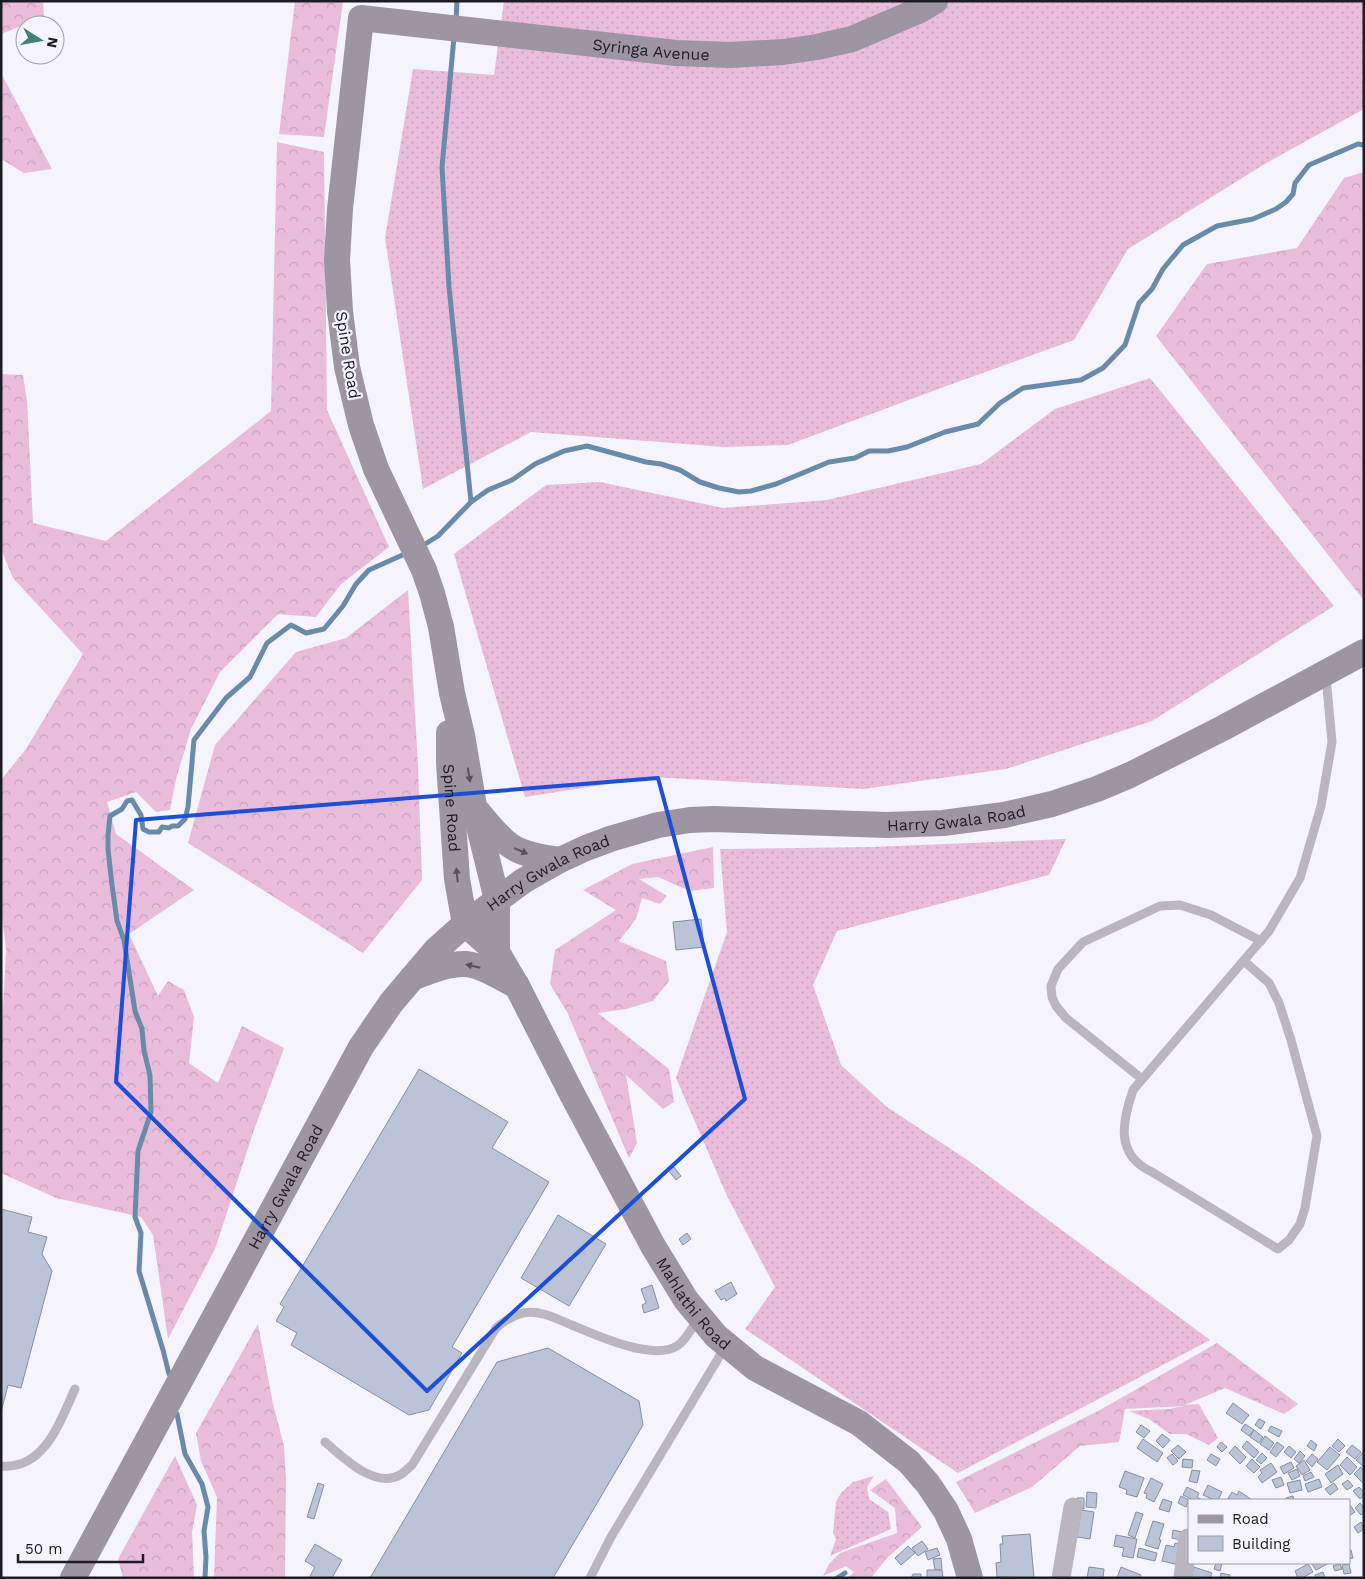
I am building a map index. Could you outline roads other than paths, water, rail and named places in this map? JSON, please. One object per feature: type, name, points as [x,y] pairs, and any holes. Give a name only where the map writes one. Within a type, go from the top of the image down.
[{"type":"street","name":"Syringa Avenue","points":[[362,10],[424,25],[676,52],[730,55],[783,52],[852,39],[920,10],[934,1]]},
{"type":"street","name":"Spine Road","points":[[362,10],[340,209],[337,260],[340,311],[347,367],[361,425],[376,469],[432,593],[441,627],[474,806],[497,900]]},
{"type":"street","name":"Harry Gwala Road","points":[[73,1578],[361,1047],[391,1003],[436,950],[464,924],[497,900],[540,870],[560,860],[586,848],[658,825],[690,820],[714,819],[887,825],[943,823],[1004,815],[1052,804],[1097,789],[1130,775],[1223,728],[1364,652]]},
{"type":"street","name":"Spine Road","points":[[452,693],[448,720],[449,763],[457,879],[464,924]]},
{"type":"street","points":[[474,806],[498,836],[519,852],[535,857],[560,860]]},
{"type":"street","points":[[497,900],[497,952]]},
{"type":"street","name":"Mahlathi Road","points":[[464,924],[497,952],[517,986],[653,1246],[686,1300],[716,1336],[755,1368],[860,1423],[910,1462],[946,1511],[959,1539],[970,1578]]},
{"type":"street","points":[[412,978],[451,965],[465,964],[480,968],[517,986]]},
{"type":"street","points":[[1061,1578],[1073,1507]]},
{"type":"street","points":[[1183,1578],[1188,1538]]},
{"type":"lane","points":[[1244,961],[1269,983],[1279,1003],[1317,1136],[1305,1208],[1300,1224],[1294,1235],[1278,1249],[1140,1166],[1126,1148],[1124,1120],[1134,1090],[1142,1079],[1269,931],[1300,878],[1321,806],[1332,742],[1326,672]]},
{"type":"lane","points":[[1142,1079],[1066,1018],[1056,1006],[1052,997],[1051,986],[1058,969],[1084,942],[1160,906],[1180,905],[1211,915],[1261,941]]},
{"type":"lane","points":[[325,1442],[374,1478],[390,1479],[400,1475],[412,1465],[496,1328],[508,1319],[524,1313],[538,1313],[553,1317],[600,1337],[644,1350],[665,1351],[678,1346],[684,1340],[699,1316]]},
{"type":"lane","points":[[590,1578],[611,1537],[726,1345]]},
{"type":"lane","points":[[1,1466],[24,1464],[37,1455],[53,1437],[75,1389]]},
{"type":"waterway","points":[[456,21],[457,1]]},
{"type":"waterway","points":[[454,37],[442,167],[449,287],[471,502]]},
{"type":"waterway","points":[[422,546],[438,536],[471,502],[488,490],[512,480],[535,464],[564,451],[587,446],[646,462],[661,464],[680,470],[700,482],[739,492],[751,491],[776,484],[829,462],[855,458],[869,451],[888,451],[907,447],[945,432],[978,424],[1000,403],[1023,388],[1081,380],[1103,368],[1125,345],[1139,303],[1152,289],[1163,269],[1183,245],[1217,226],[1253,219],[1276,209],[1293,194],[1295,183],[1309,165],[1358,144],[1364,145]]},
{"type":"waterway","points":[[169,1374],[139,1271],[141,1233],[135,1217],[138,1151],[151,1112],[150,1075],[144,1051],[142,1029],[135,1011],[124,940],[117,921],[108,849],[110,816],[122,809],[127,801],[132,800],[141,815],[143,829],[149,832],[159,832],[162,827],[178,826],[185,819],[188,807],[194,740],[226,698],[250,677],[267,643],[291,625],[306,633],[324,629],[343,606],[356,584],[369,570],[407,553]]},
{"type":"waterway","points":[[177,1414],[185,1454],[202,1484],[208,1507],[204,1531],[205,1578]]},
{"type":"waterway","points":[[837,1578],[845,1573]]}]
